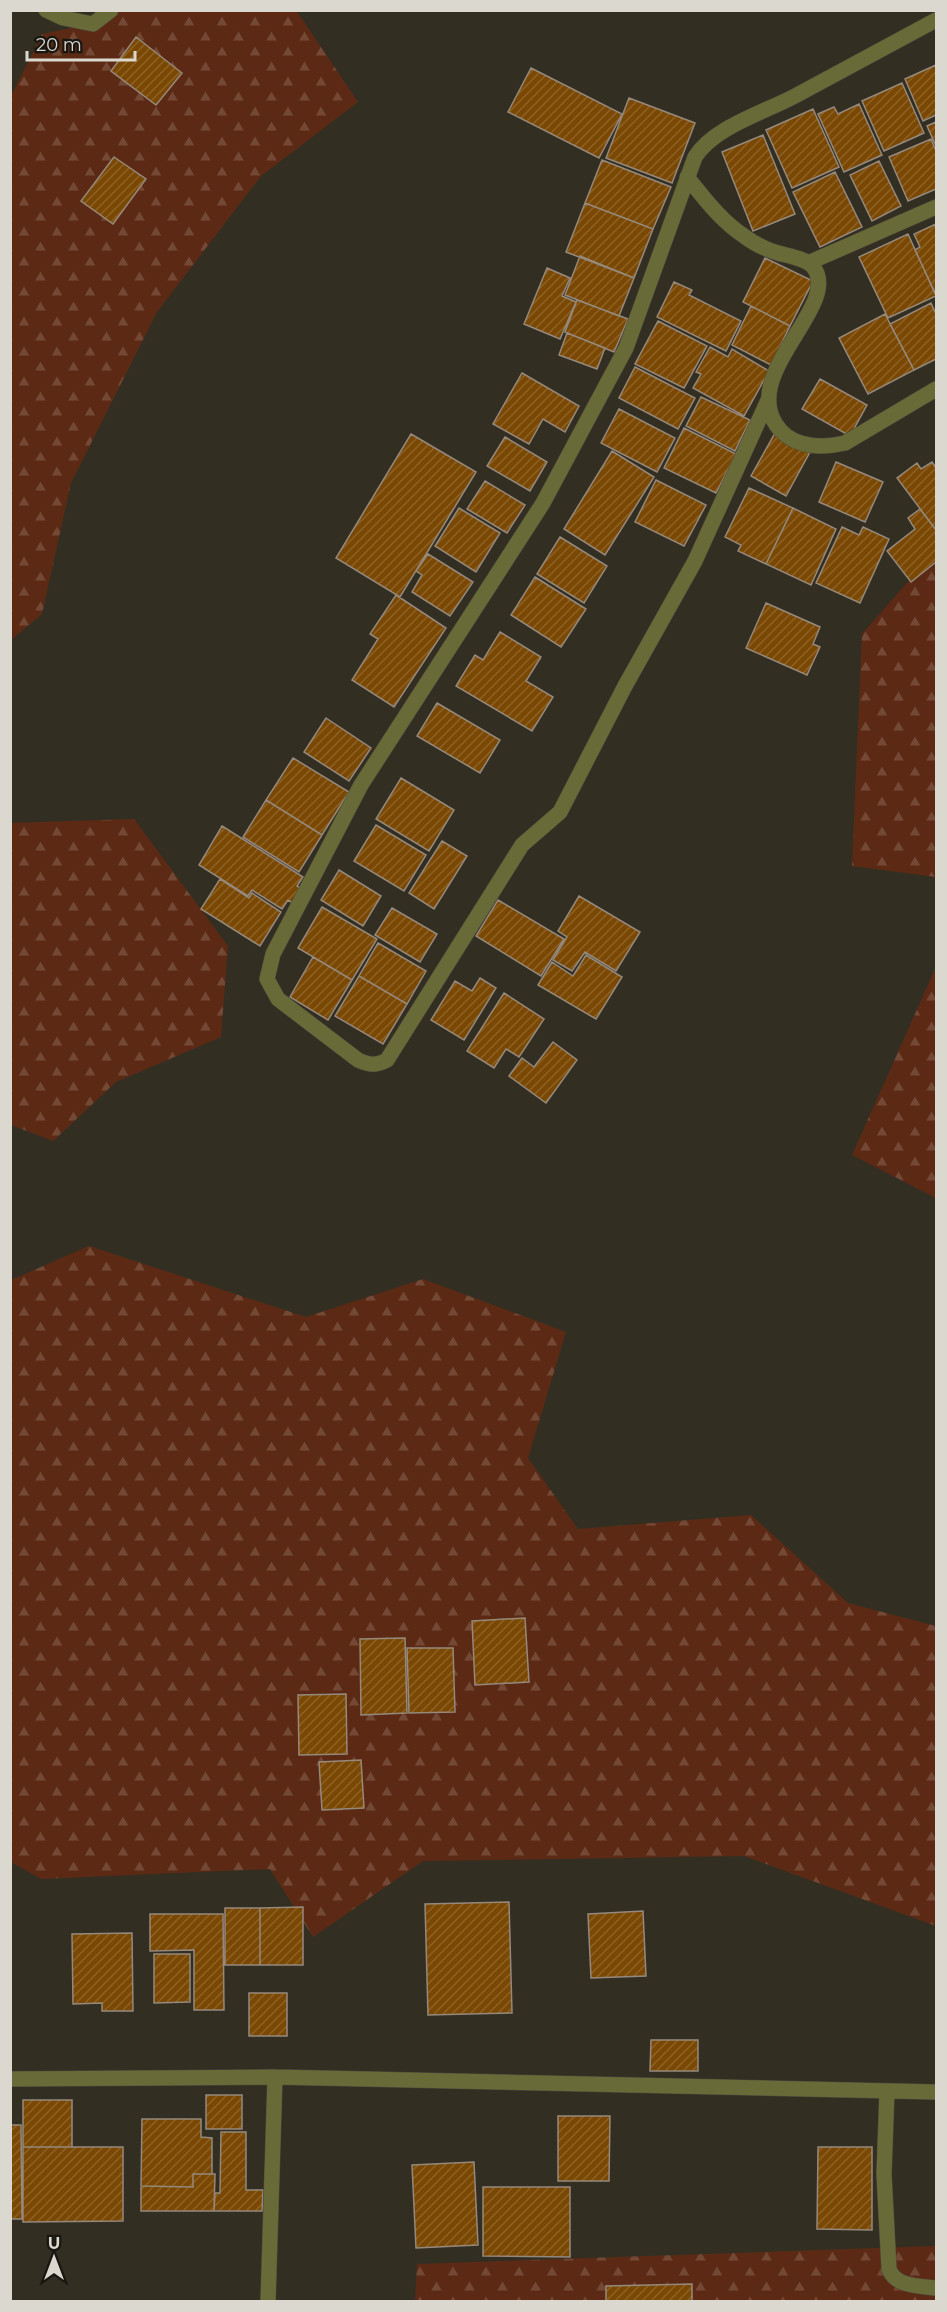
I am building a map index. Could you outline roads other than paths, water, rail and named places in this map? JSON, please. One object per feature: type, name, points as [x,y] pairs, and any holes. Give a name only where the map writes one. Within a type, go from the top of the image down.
[{"type":"street","points":[[46,10],[63,18],[93,24],[111,10]]},
{"type":"street","points":[[687,177],[724,221],[744,237],[770,250],[808,263],[819,278],[815,300],[771,382],[768,400],[695,561],[625,686],[560,812],[522,845],[387,1060],[379,1065],[369,1065],[358,1060],[278,999],[267,979],[273,954],[361,785],[543,503],[626,348],[687,177],[702,146],[714,136],[793,97],[936,20]]},
{"type":"street","points":[[808,263],[936,207]]},
{"type":"street","points":[[768,400],[774,423],[785,435],[813,446],[832,446],[845,443],[936,389]]},
{"type":"street","points":[[268,2301],[275,2077]]},
{"type":"street","points":[[10,2079],[275,2077],[936,2092]]},
{"type":"street","points":[[887,2091],[884,2174],[889,2269],[898,2281],[936,2288]]}]
